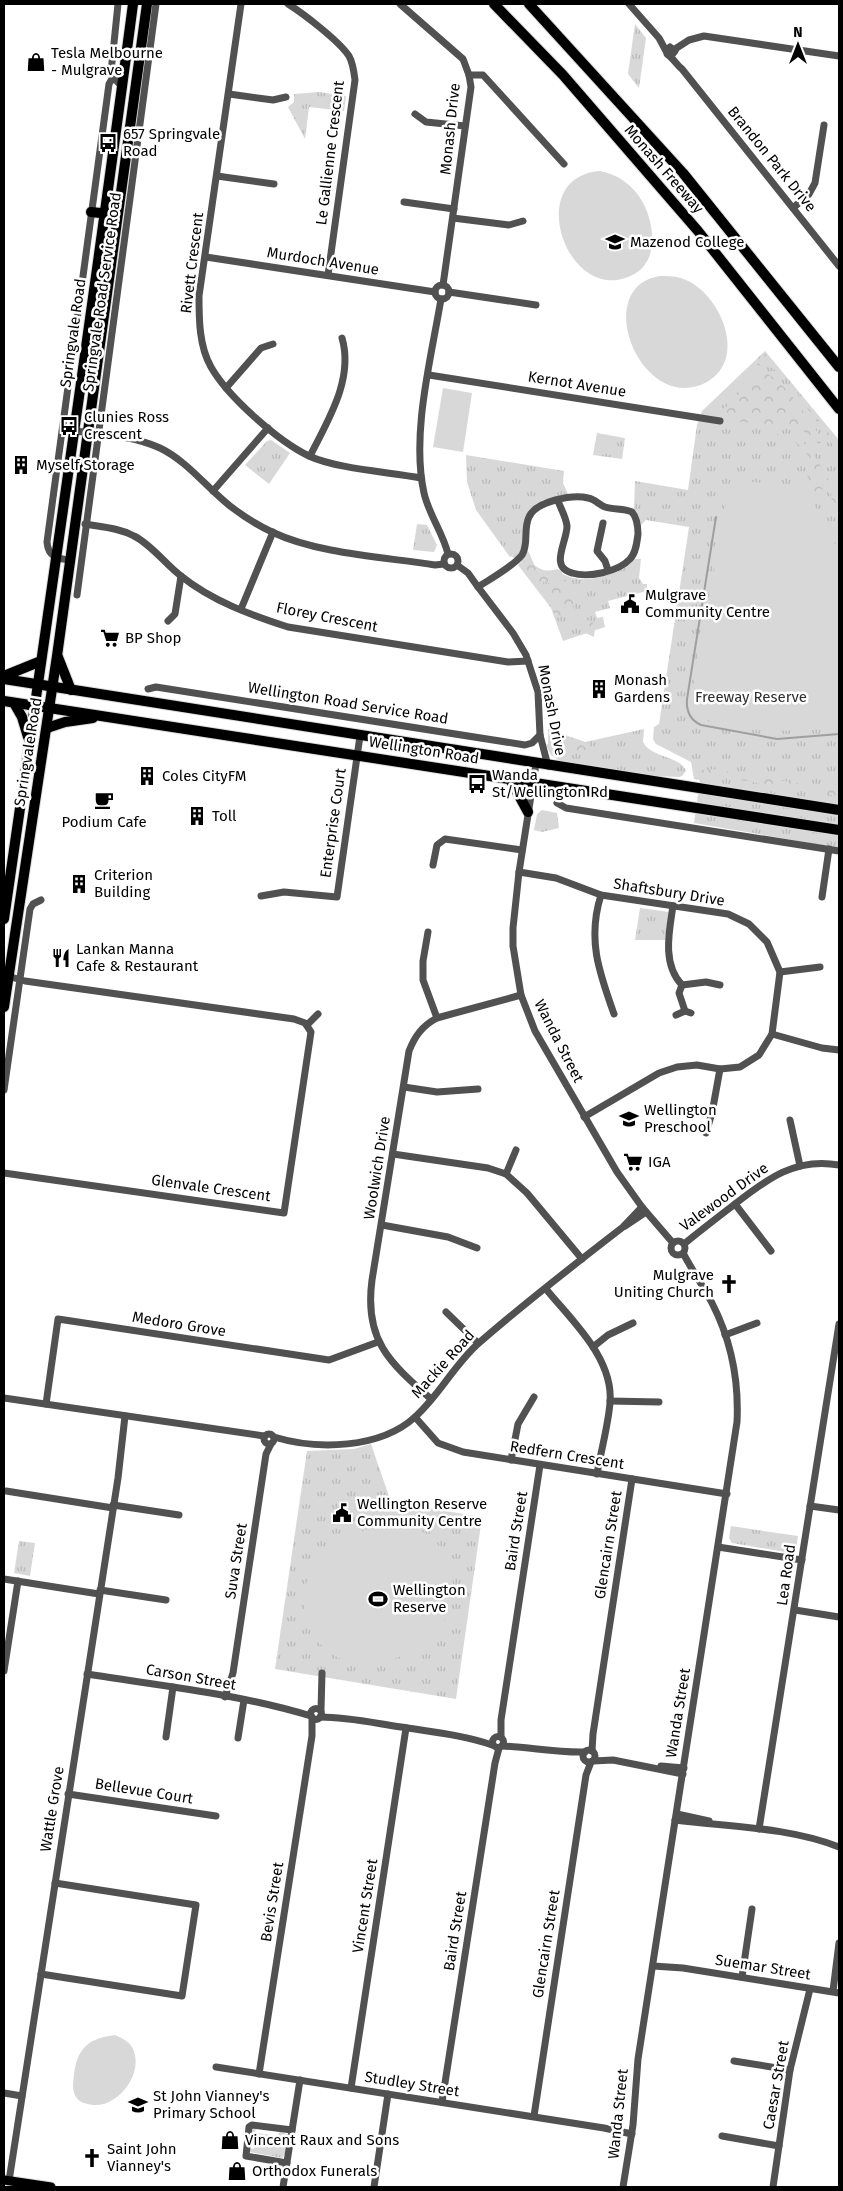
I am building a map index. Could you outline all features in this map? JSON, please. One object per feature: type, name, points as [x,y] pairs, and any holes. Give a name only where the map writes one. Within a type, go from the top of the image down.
[{"type":"highway","name":"Springvale Road","points":[[4,919],[40,661],[57,559],[133,4]]},
{"type":"highway","name":"Springvale Road","points":[[4,1007],[6,975],[47,728],[70,560],[92,433],[114,269],[117,215],[143,60],[147,4]]},
{"type":"highway","name":"Monash Freeway","points":[[494,4],[563,75],[698,231],[839,409]]},
{"type":"highway","name":"Monash Freeway","points":[[529,4],[683,173],[839,367]]},
{"type":"highway","points":[[126,59],[143,60]]},
{"type":"highway","points":[[91,212],[117,215]]},
{"type":"highway","points":[[58,656],[71,690]]},
{"type":"highway","points":[[4,677],[40,661]]},
{"type":"highway","name":"Wellington Road","points":[[4,677],[71,690],[459,752],[839,810]]},
{"type":"highway","name":"Wellington Road","points":[[4,701],[839,830]]},
{"type":"highway","points":[[14,703],[22,717],[29,740]]},
{"type":"highway","points":[[47,728],[62,723],[101,716]]},
{"type":"highway","points":[[510,779],[528,812]]},
{"type":"highway","points":[[702,808],[705,789]]},
{"type":"main road","points":[[6,2180],[51,2187]]},
{"type":"street","points":[[118,4],[110,68],[113,77],[122,87]]},
{"type":"street","name":"Springvale Road Service Road","points":[[114,269],[143,60],[156,4]]},
{"type":"street","name":"Rivett Crescent","points":[[241,4],[200,296],[198,322],[210,366],[226,388],[268,428],[287,443],[310,456],[332,463],[422,478]]},
{"type":"street","name":"Le Gallienne Crescent","points":[[288,4],[349,56],[355,80],[328,275]]},
{"type":"street","name":"Monash Drive","points":[[400,4],[463,59],[469,75],[470,86],[443,285]]},
{"type":"street","name":"Brandon Park Drive","points":[[629,4],[671,51],[677,65],[682,68],[839,266]]},
{"type":"street","points":[[671,51],[689,40],[704,36],[839,56]]},
{"type":"street","points":[[469,75],[483,75],[564,164]]},
{"type":"street","points":[[91,212],[108,84],[113,77]]},
{"type":"street","points":[[229,94],[274,100],[286,97]]},
{"type":"street","points":[[104,119],[118,111]]},
{"type":"street","points":[[415,114],[426,122],[465,126]]},
{"type":"street","points":[[793,208],[809,194],[815,183],[824,125]]},
{"type":"street","points":[[217,176],[274,184]]},
{"type":"street","points":[[404,202],[454,209]]},
{"type":"street","name":"Springvale Road Service Road","points":[[57,559],[51,554],[47,542],[91,212]]},
{"type":"street","points":[[453,218],[509,225],[523,221]]},
{"type":"street","name":"Murdoch Avenue","points":[[206,257],[435,292]]},
{"type":"street","points":[[441,299],[435,292],[438,286],[443,285],[449,292],[536,305]]},
{"type":"street","points":[[441,299],[446,298],[449,292]]},
{"type":"street","points":[[441,299],[420,438],[422,478],[430,511],[448,554]]},
{"type":"street","points":[[310,456],[343,382],[346,351],[342,338]]},
{"type":"street","points":[[226,388],[262,348],[273,344]]},
{"type":"street","name":"Kernot Avenue","points":[[429,375],[720,421]]},
{"type":"street","points":[[213,490],[268,428]]},
{"type":"street","points":[[74,431],[131,439],[161,449],[213,490],[229,506],[273,532],[319,547],[435,565],[444,564],[450,568],[457,565],[457,557],[454,554],[448,554],[444,558],[444,564]]},
{"type":"street","points":[[77,595],[86,524],[92,433]]},
{"type":"street","points":[[478,587],[520,558],[526,546],[527,523],[532,512],[543,504],[571,497],[593,499],[605,507],[628,510],[634,515],[638,532],[634,553],[629,561],[608,570],[581,575],[562,568],[560,559],[567,524],[558,501]]},
{"type":"street","points":[[602,523],[597,551],[605,561],[608,570]]},
{"type":"street","name":"Florey Crescent","points":[[86,524],[111,528],[136,536],[181,576],[227,604],[288,626],[508,662],[528,661]]},
{"type":"street","points":[[241,610],[273,532]]},
{"type":"street","points":[[57,559],[70,560]]},
{"type":"street","name":"Monash Drive","points":[[457,565],[468,573],[519,641],[538,692],[540,735],[548,766]]},
{"type":"street","points":[[168,621],[175,614],[181,576]]},
{"type":"street","points":[[66,590],[78,584]]},
{"type":"street","name":"Wellington Road Service Road","points":[[148,689],[156,687],[186,691],[525,744],[532,743],[540,735]]},
{"type":"street","name":"Wellington Road","points":[[459,752],[462,735]]},
{"type":"street","name":"Enterprise Court","points":[[261,896],[284,892],[336,898],[360,736]]},
{"type":"street","name":"Wanda Street","points":[[536,764],[514,909],[513,946],[521,995],[535,1031],[620,1178],[644,1210],[673,1242]]},
{"type":"street","points":[[557,804],[566,808],[839,851]]},
{"type":"street","points":[[433,865],[436,845],[445,838],[522,850]]},
{"type":"street","points":[[822,897],[830,849]]},
{"type":"street","name":"Shaftsbury Drive","points":[[519,872],[556,878],[602,895],[728,914],[749,924],[767,942],[780,972]]},
{"type":"street","points":[[602,895],[597,908],[595,940],[598,969],[614,1014]]},
{"type":"street","points":[[4,1090],[30,909],[33,904],[41,900]]},
{"type":"street","points":[[673,906],[667,946],[676,978],[682,985]]},
{"type":"street","points":[[428,932],[423,961],[423,980],[437,1018]]},
{"type":"street","points":[[584,1117],[659,1073],[676,1067],[697,1065],[720,1069],[740,1067],[759,1055],[772,1034],[780,972],[820,967]]},
{"type":"street","points":[[6,975],[28,982],[294,1019],[307,1025],[318,1014]]},
{"type":"street","points":[[682,985],[706,982],[721,986]]},
{"type":"street","points":[[676,1014],[688,1012],[679,993],[682,985]]},
{"type":"street","name":"Woolwich Drive","points":[[430,1399],[395,1367],[378,1342],[371,1316],[370,1295],[409,1051],[414,1038],[426,1024],[437,1018],[521,995]]},
{"type":"street","name":"Glenvale Crescent","points":[[4,1172],[284,1213],[311,1032],[307,1025]]},
{"type":"street","points":[[772,1034],[839,1050]]},
{"type":"street","points":[[706,1133],[712,1113],[720,1069]]},
{"type":"street","points":[[404,1087],[437,1092],[478,1090]]},
{"type":"street","points":[[790,1120],[800,1166]]},
{"type":"street","points":[[506,1174],[516,1150]]},
{"type":"street","points":[[393,1154],[488,1168],[506,1174],[527,1193],[582,1259]]},
{"type":"street","name":"Valewood Drive","points":[[684,1244],[767,1180],[800,1166],[818,1163],[839,1165]]},
{"type":"street","points":[[735,1204],[771,1251]]},
{"type":"street","name":"Mackie Road","points":[[4,1398],[127,1416],[268,1440],[316,1445],[352,1443],[386,1433],[415,1417],[478,1344],[644,1210]]},
{"type":"street","points":[[382,1224],[448,1237],[477,1248]]},
{"type":"street","points":[[677,1241],[684,1244],[683,1253],[676,1255],[672,1252],[670,1248],[673,1242],[677,1241]]},
{"type":"street","name":"Wanda Street","points":[[623,2187],[632,2132],[638,2059],[735,1440],[737,1407],[735,1374],[725,1335],[711,1301],[683,1253]]},
{"type":"street","points":[[546,1289],[593,1347],[604,1369],[610,1401],[597,1474]]},
{"type":"street","points":[[446,1312],[478,1344]]},
{"type":"street","name":"Medoro Grove","points":[[46,1404],[58,1320],[329,1360],[378,1342]]},
{"type":"street","points":[[593,1347],[608,1335],[633,1324]]},
{"type":"street","points":[[725,1335],[757,1324]]},
{"type":"street","name":"Lea Road","points":[[759,1829],[839,1329]]},
{"type":"street","points":[[511,1460],[518,1424],[534,1397]]},
{"type":"street","points":[[610,1401],[659,1402]]},
{"type":"street","name":"Wattle Grove","points":[[6,2180],[22,2096],[127,1416]]},
{"type":"street","name":"Redfern Crescent","points":[[415,1417],[430,1436],[447,1448],[540,1465],[727,1494]]},
{"type":"street","name":"Suva Street","points":[[229,1697],[268,1440]]},
{"type":"street","name":"Baird Street","points":[[442,2102],[540,1465]]},
{"type":"street","name":"Glencairn Street","points":[[534,2116],[632,1479]]},
{"type":"street","points":[[6,1491],[179,1514]]},
{"type":"street","points":[[810,1506],[839,1510]]},
{"type":"street","points":[[718,1547],[802,1560]]},
{"type":"street","points":[[4,1579],[166,1600]]},
{"type":"street","points":[[4,1671],[18,1581]]},
{"type":"street","points":[[795,1610],[839,1617]]},
{"type":"street","name":"Bevis Street","points":[[259,2074],[322,1673]]},
{"type":"street","name":"Carson Street","points":[[87,1674],[173,1687],[340,1718],[683,1771]]},
{"type":"street","points":[[166,1737],[173,1687]]},
{"type":"street","points":[[238,1738],[244,1700]]},
{"type":"street","name":"Vincent Street","points":[[351,2088],[406,1728]]},
{"type":"street","name":"Bellevue Court","points":[[68,1794],[216,1816]]},
{"type":"street","points":[[676,1817],[759,1829],[824,1841],[839,1847]]},
{"type":"street","points":[[41,1974],[182,1996],[196,1905],[55,1883]]},
{"type":"street","points":[[742,1977],[752,1909]]},
{"type":"street","points":[[836,1992],[839,1943]]},
{"type":"street","name":"Suemar Street","points":[[653,1963],[836,1992]]},
{"type":"street","name":"Caesar Street","points":[[772,2187],[790,2070],[804,2020],[810,1989]]},
{"type":"street","points":[[734,2061],[790,2070]]},
{"type":"street","name":"Studley Street","points":[[216,2067],[632,2132]]},
{"type":"street","points":[[283,2187],[300,2080]]},
{"type":"street","points":[[4,2093],[22,2096]]},
{"type":"street","points":[[374,2187],[388,2094]]},
{"type":"street","points":[[287,2163],[246,2156],[249,2127],[252,2124],[292,2130]]},
{"type":"street","points":[[722,2136],[779,2146]]},
{"type":"green space","points":[[635,24],[646,38],[639,88],[628,74]]},
{"type":"green space","points":[[319,92],[346,96],[344,111],[309,107],[305,139],[288,107],[294,102],[294,94]]},
{"type":"green space","points":[[600,171],[618,178],[634,190],[646,209],[651,229],[651,249],[643,267],[636,273],[612,280],[591,275],[575,260],[563,239],[559,216],[563,195],[576,179]]},
{"type":"green space","points":[[660,276],[680,278],[699,288],[710,299],[719,313],[725,328],[728,344],[726,358],[719,372],[707,382],[683,388],[662,382],[645,367],[632,346],[627,324],[628,302],[639,285]]},
{"type":"green space","name":"Freeway Reserve","points":[[765,351],[839,440],[839,848],[694,823],[700,780],[694,779],[691,762],[656,744],[653,739],[654,727],[659,724],[689,527],[646,520],[641,525],[634,508],[635,481],[688,490],[697,425],[702,411]]},
{"type":"green space","points":[[765,353],[783,375],[770,367],[757,365]]},
{"type":"green space","points":[[759,372],[775,379],[792,396],[819,434],[821,442],[819,444],[808,434],[800,430],[733,420],[716,414],[730,404],[751,378]]},
{"type":"green space","points":[[792,386],[839,446],[839,454]]},
{"type":"green space","points":[[443,388],[472,393],[463,452],[433,447]]},
{"type":"green space","points":[[597,433],[625,438],[622,459],[593,455]]},
{"type":"green space","points":[[767,433],[790,436],[802,441],[816,458],[839,499],[839,513],[836,515],[832,513],[830,508],[832,504],[831,493],[819,488],[815,494],[811,495],[806,483],[810,463],[805,451],[794,441],[778,441],[769,437]]},
{"type":"green space","points":[[271,440],[290,453],[269,484],[245,465],[267,441]]},
{"type":"green space","points":[[466,455],[564,471],[563,483],[568,494],[543,500],[530,510],[519,553],[510,557],[476,510],[467,482]]},
{"type":"green space","points":[[730,481],[804,485],[839,552],[839,728],[803,730],[748,729],[729,726],[695,715],[692,709],[692,693]]},
{"type":"green space","points":[[417,524],[427,525],[437,545],[434,552],[413,550]]},
{"type":"green space","points":[[522,543],[537,568],[548,571],[558,569],[562,572],[562,578],[571,583],[576,591],[573,606],[579,618],[592,621],[595,628],[594,637],[583,632],[577,623],[564,616],[555,618],[551,605],[554,601],[544,595],[544,590],[550,584],[545,581],[542,584],[528,577],[523,567],[524,563],[520,560],[517,563],[507,549],[514,550]]},
{"type":"green space","points":[[525,558],[543,570],[558,572],[579,579],[605,576],[621,569],[635,559],[641,559],[639,578],[643,584],[647,584],[647,591],[608,601],[610,608],[595,612],[597,618],[603,617],[605,627],[563,641],[551,608],[518,565]]},
{"type":"green space","points":[[549,723],[554,725],[554,731],[559,732],[559,737],[570,737],[590,744],[589,747],[582,752],[551,746],[549,742],[552,741],[552,738],[548,734]]},
{"type":"green space","points":[[548,729],[585,742],[644,729],[643,742],[647,747],[678,762],[686,771],[679,777],[655,776],[560,761],[551,755],[546,745],[548,744]]},
{"type":"green space","points":[[717,769],[737,774],[830,788],[839,790],[839,796],[827,793],[818,794],[805,789],[777,789],[753,782],[712,776],[698,777],[695,774],[703,770]]},
{"type":"green space","points":[[542,810],[557,813],[559,828],[542,832],[534,830],[537,814]]},
{"type":"green space","points":[[640,908],[669,912],[666,940],[635,940]]},
{"type":"green space","name":"Wellington Reserve","points":[[371,1444],[391,1502],[482,1517],[456,1699],[275,1669],[307,1451],[354,1449]]},
{"type":"green space","name":"Wellington Reserve","points":[[387,1525],[417,1529],[431,1537],[439,1546],[450,1567],[453,1579],[452,1603],[448,1614],[439,1628],[412,1651],[377,1663],[343,1660],[322,1646],[310,1630],[304,1610],[306,1586],[311,1572],[330,1549],[357,1533]]},
{"type":"green space","points":[[731,1526],[798,1536],[796,1549],[791,1553],[732,1543],[729,1538]]},
{"type":"green space","points":[[19,1541],[35,1543],[30,1576],[14,1573]]},
{"type":"green space","points":[[115,2035],[128,2042],[133,2049],[136,2058],[132,2078],[127,2087],[112,2100],[103,2104],[86,2104],[76,2097],[73,2089],[78,2058],[81,2051],[91,2042],[106,2036]]},
{"type":"green space","points":[[258,2127],[255,2131],[257,2133],[277,2136],[281,2131],[288,2135],[285,2154],[282,2158],[250,2152],[249,2148],[254,2149],[256,2134],[251,2134],[252,2130]]},
{"type":"waterway","points":[[716,517],[687,699],[690,715],[694,721],[701,725],[777,739],[839,734]]},
{"type":"place","name":"Tesla Melbourne - Mulgrave","points":[[36,62]]},
{"type":"place","name":"657 Springvale Road","points":[[108,143]]},
{"type":"place","name":"Mazenod College","points":[[615,242]]},
{"type":"place","name":"Clunies Ross Crescent","points":[[69,426]]},
{"type":"place","name":"Myself Storage","points":[[21,465]]},
{"type":"place","name":"Mulgrave Community Centre","points":[[630,604]]},
{"type":"place","name":"BP Shop","points":[[110,638]]},
{"type":"place","name":"Monash Gardens","points":[[599,689]]},
{"type":"place","name":"Coles CityFM","points":[[147,776]]},
{"type":"place","name":"Wanda St/Wellington Rd","points":[[477,784]]},
{"type":"place","name":"Podium Cafe","points":[[104,800]]},
{"type":"place","name":"Toll","points":[[197,816]]},
{"type":"place","name":"Criterion Building","points":[[79,884]]},
{"type":"place","name":"Lankan Manna Cafe & Restaurant","points":[[61,958]]},
{"type":"place","name":"Wellington Preschool","points":[[629,1119]]},
{"type":"place","name":"IGA","points":[[633,1162]]},
{"type":"place","name":"Mulgrave Uniting Church","points":[[729,1284]]},
{"type":"place","name":"Wellington Reserve Community Centre","points":[[342,1513]]},
{"type":"place","name":"Wellington Reserve","points":[[378,1599]]},
{"type":"place","name":"St John Vianney's Primary School","points":[[138,2105]]},
{"type":"place","name":"Vincent Raux and Sons","points":[[230,2140]]},
{"type":"place","name":"Saint John Vianney's","points":[[92,2158]]},
{"type":"place","name":"Orthodox Funerals","points":[[237,2171]]}]
